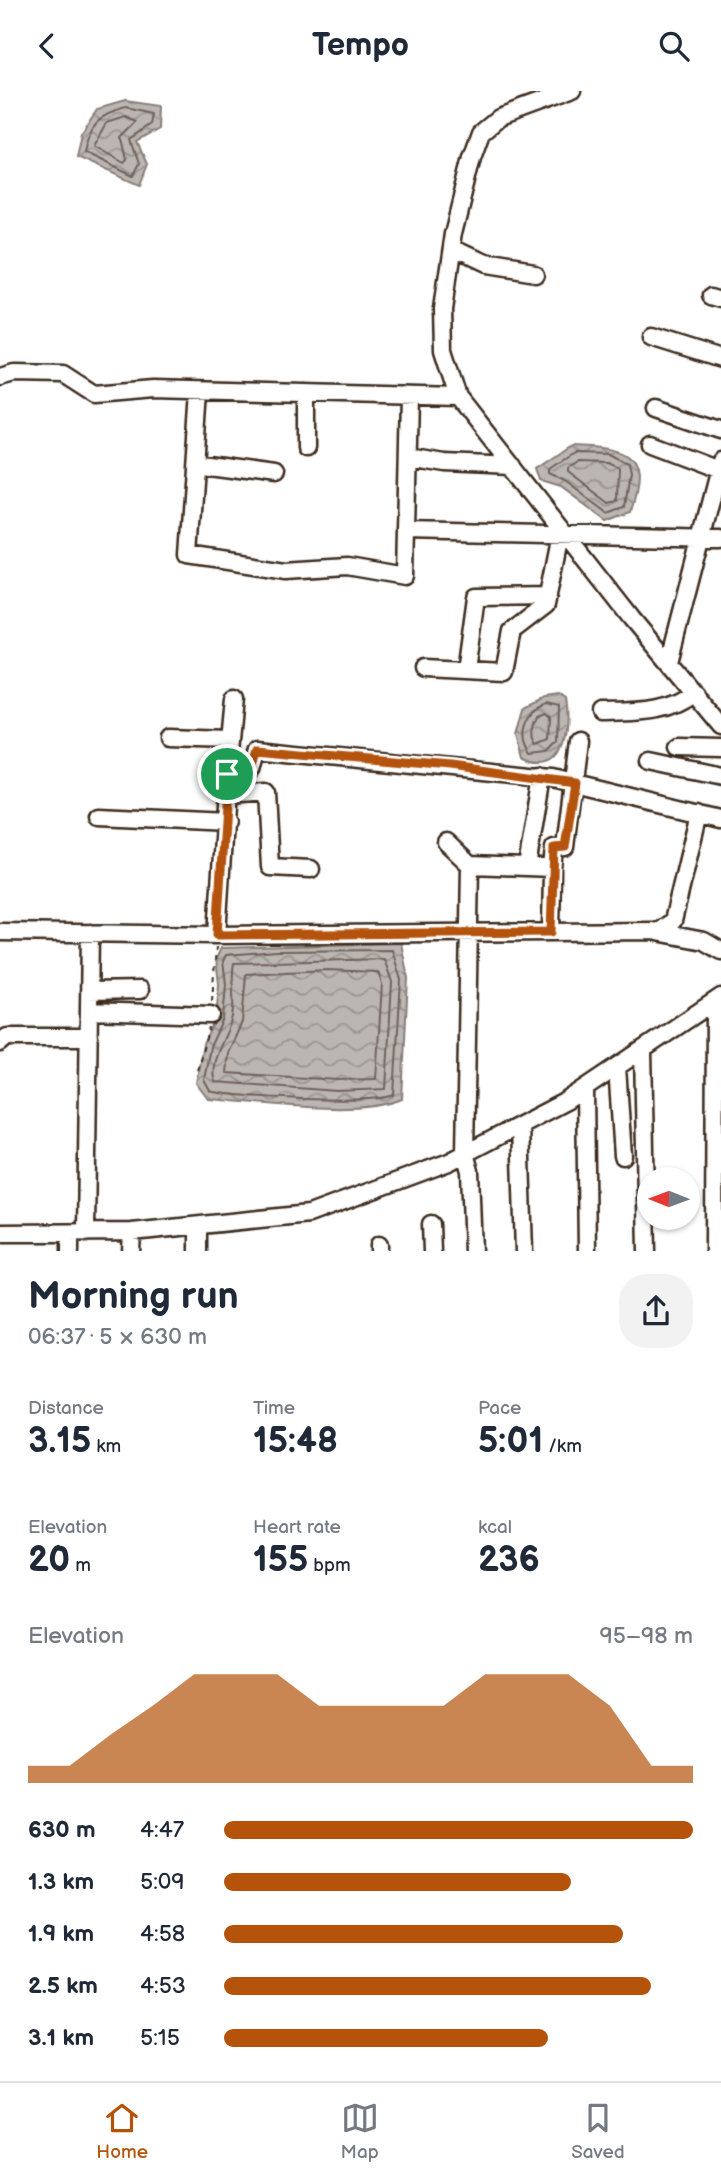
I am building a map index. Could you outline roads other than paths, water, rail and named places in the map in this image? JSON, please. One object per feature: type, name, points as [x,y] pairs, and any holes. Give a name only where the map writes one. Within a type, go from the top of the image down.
[{"type":"street","points":[[572,91],[498,118],[481,132],[472,157],[451,251],[442,309],[443,350],[458,397],[564,534],[721,726]]},
{"type":"street","points":[[451,251],[483,267],[533,274]]},
{"type":"street","points":[[650,337],[721,359]]},
{"type":"street","points":[[0,377],[14,373],[63,374],[94,394],[153,389],[458,397]]},
{"type":"street","points":[[200,391],[189,555],[286,570],[347,566],[405,576],[409,396]]},
{"type":"street","points":[[306,393],[306,448]]},
{"type":"street","points":[[656,408],[721,430]]},
{"type":"street","points":[[650,444],[720,467],[669,662]]},
{"type":"street","points":[[408,457],[443,463],[513,465]]},
{"type":"street","points":[[200,464],[274,474]]},
{"type":"street","points":[[406,531],[721,538]]},
{"type":"street","points":[[423,669],[504,672],[512,631],[546,605],[564,534]]},
{"type":"street","points":[[466,670],[476,597],[548,596]]},
{"type":"street","points":[[600,713],[656,710],[683,702],[694,692]]},
{"type":"street","points":[[217,935],[234,699]]},
{"type":"street","points":[[168,737],[230,740]]},
{"type":"street","points":[[551,932],[554,848],[565,847],[575,783],[578,741]]},
{"type":"street","points":[[678,747],[721,748]]},
{"type":"street","points":[[227,774],[252,768],[257,749],[541,776],[721,819]]},
{"type":"street","points":[[650,761],[721,776]]},
{"type":"street","points":[[527,867],[541,776]]},
{"type":"street","points":[[226,795],[266,792],[270,867],[311,869]]},
{"type":"street","points":[[658,932],[673,921],[699,813]]},
{"type":"street","points":[[99,816],[226,822]]},
{"type":"street","points":[[446,842],[470,865],[552,868]]},
{"type":"street","points":[[470,865],[465,1153],[470,1171],[472,1251]]},
{"type":"street","points":[[0,932],[217,935],[658,932],[704,941],[721,951]]},
{"type":"street","points":[[69,1251],[78,1233],[89,1037],[90,933]]},
{"type":"street","points":[[89,991],[140,990]]},
{"type":"street","points":[[0,1233],[132,1232],[309,1214],[465,1153],[520,1125],[584,1089],[718,999]]},
{"type":"street","points":[[714,1251],[718,999]]},
{"type":"street","points":[[89,1011],[211,1015]]},
{"type":"street","points":[[0,1043],[7,1037],[89,1037]]},
{"type":"street","points":[[643,1050],[647,1251]]},
{"type":"street","points":[[617,1067],[623,1157]]},
{"type":"street","points":[[584,1089],[587,1251]]},
{"type":"street","points":[[520,1125],[524,1251]]},
{"type":"street","points":[[431,1224],[432,1251]]},
{"type":"street","points":[[198,1226],[198,1251]]},
{"type":"street","points":[[131,1251],[132,1232]]},
{"type":"water","points":[[125,101],[161,106],[160,129],[137,142],[147,164],[139,185],[76,157],[81,133],[97,109]]},
{"type":"water","points":[[571,446],[605,448],[628,457],[634,464],[637,476],[630,512],[607,521],[561,487],[541,481],[537,469]]},
{"type":"water","points":[[558,696],[565,701],[566,712],[562,747],[556,756],[548,761],[538,762],[524,757],[518,734],[525,708],[544,698]]},
{"type":"water","points":[[401,943],[408,978],[402,1099],[383,1105],[360,1107],[280,1105],[208,1099],[196,1083],[203,1044],[216,1018],[219,984],[216,959],[221,948]]}]
